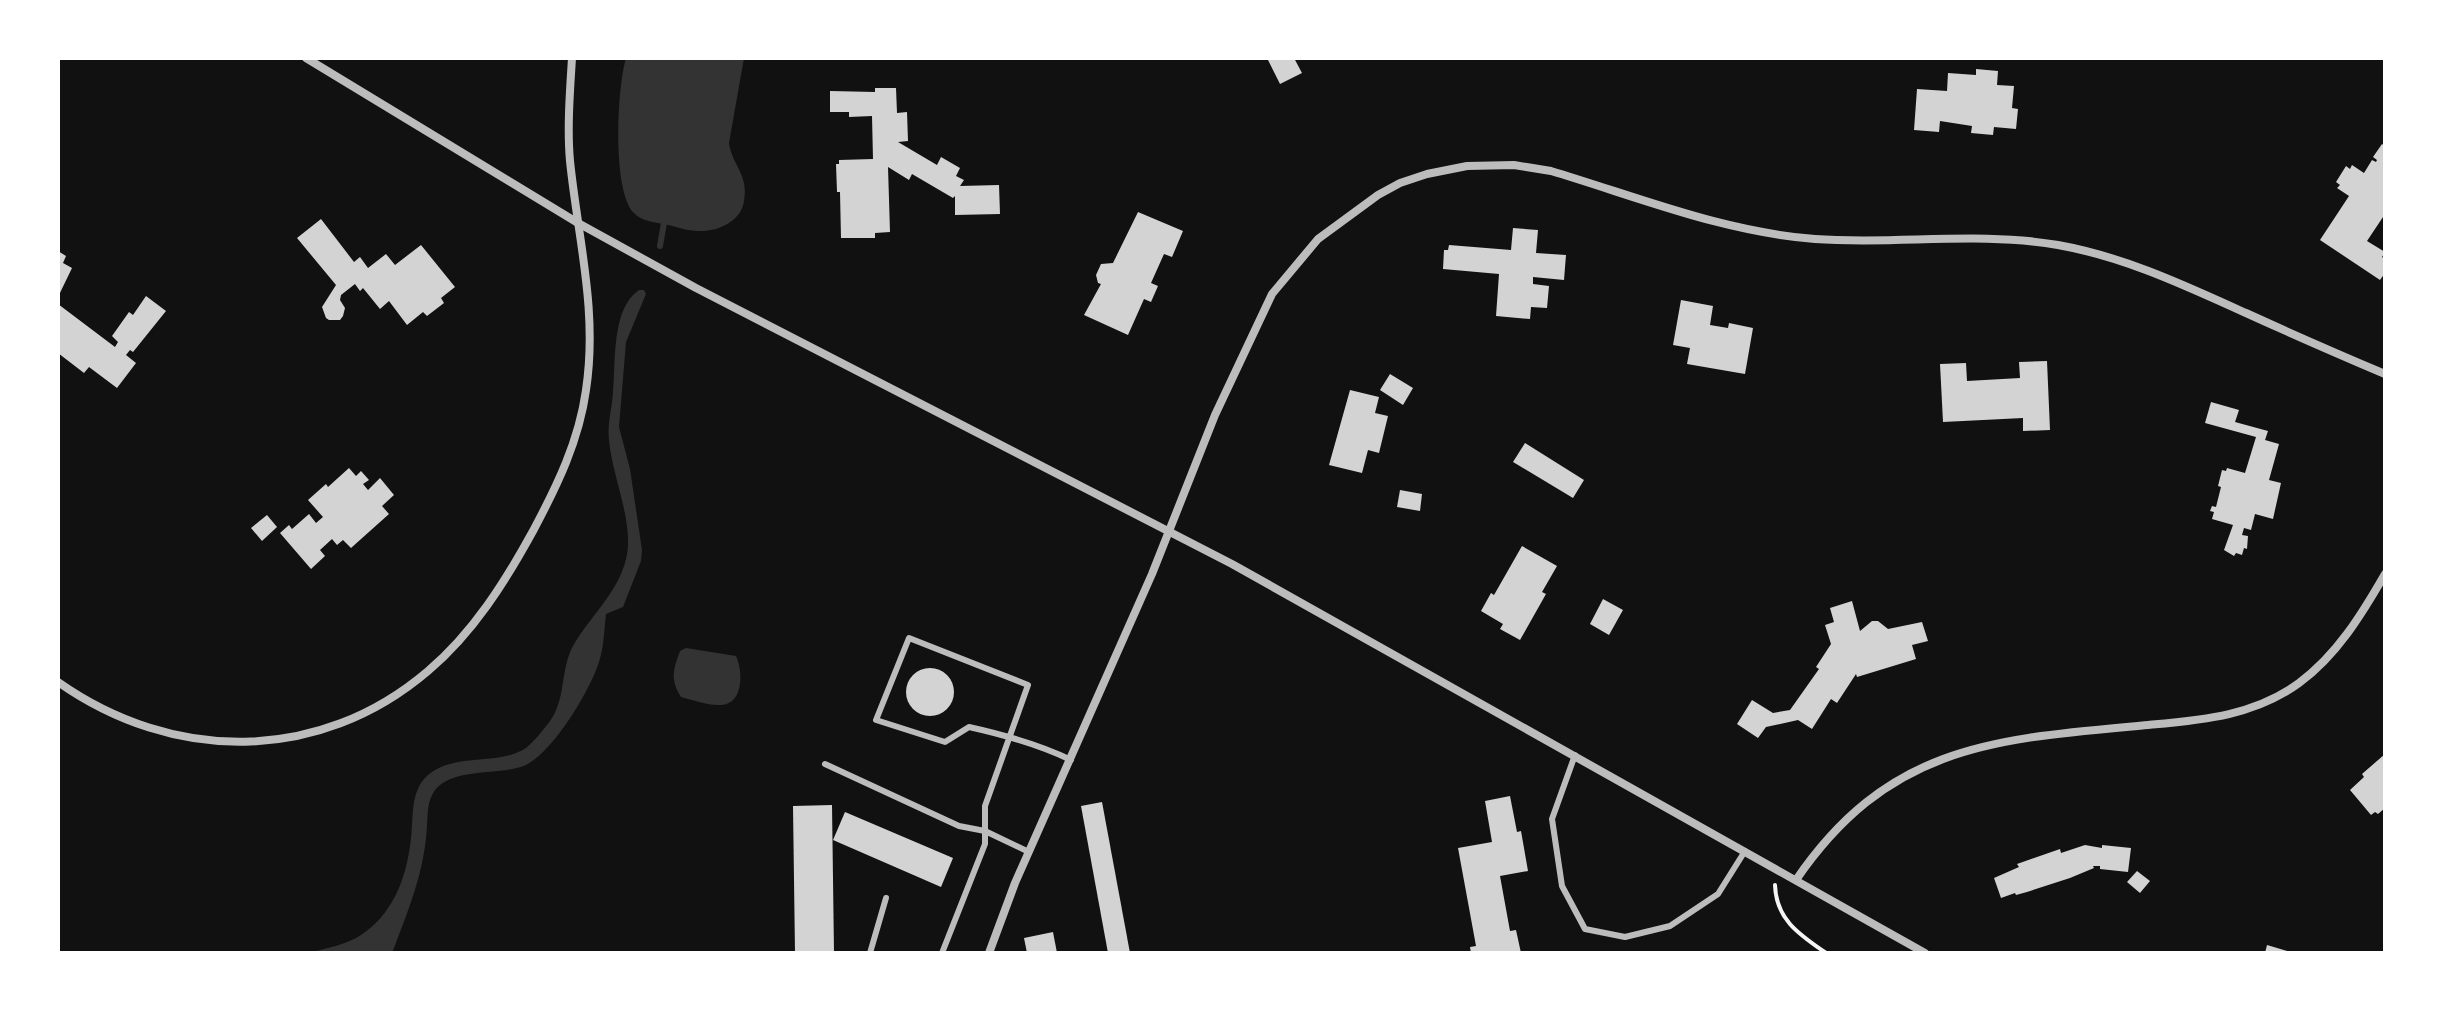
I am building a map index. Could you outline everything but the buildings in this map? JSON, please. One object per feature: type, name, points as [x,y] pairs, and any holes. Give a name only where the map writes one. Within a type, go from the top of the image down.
[{"type":"street","points":[[306,58],[637,256],[1170,531],[1925,953]]},
{"type":"street","points":[[58,682],[117,715],[147,727],[204,740],[252,743],[300,736],[361,715],[409,687],[430,670],[474,624],[510,572],[553,492],[574,443],[586,389],[589,350],[586,262],[570,157],[572,58]]},
{"type":"street","points":[[989,953],[995,931],[1170,531],[1210,426],[1272,294],[1318,239],[1378,195],[1427,174],[1467,166],[1504,165],[1551,171],[1713,222],[1776,234],[1838,240],[1994,239],[2049,244],[2087,252],[2169,278],[2385,374]]},
{"type":"street","points":[[1796,880],[1815,853],[1856,809],[1904,776],[1937,760],[1972,749],[2038,737],[2214,718],[2253,708],[2276,697],[2299,683],[2333,651],[2385,574]]},
{"type":"lane","points":[[942,953],[985,844],[985,806],[1010,736],[1028,685],[909,638],[876,720],[945,742],[969,727],[1010,736],[1044,747],[1071,760]]},
{"type":"lane","points":[[1575,755],[1552,819],[1562,886],[1585,929],[1625,937],[1670,926],[1718,894],[1745,851]]},
{"type":"lane","points":[[825,764],[959,826],[985,831],[1029,852]]},
{"type":"lane","points":[[870,953],[886,898]]},
{"type":"path","points":[[1777,869],[1775,892],[1781,912],[1801,936],[1826,953]]},
{"type":"shaded area","points":[[626,58],[744,58],[729,143],[745,192],[742,208],[727,224],[713,230],[694,231],[645,220],[634,213],[622,184],[619,162],[620,92]]},
{"type":"shaded area","points":[[639,290],[644,290],[646,294],[626,342],[619,427],[630,469],[641,561],[623,607],[606,614],[601,656],[587,689],[568,722],[532,761],[521,767],[452,778],[435,790],[428,807],[426,842],[419,875],[392,953],[309,953],[361,935],[374,925],[393,900],[405,871],[414,801],[424,779],[447,765],[501,757],[526,748],[555,713],[573,646],[617,583],[626,559],[628,531],[611,454],[609,428],[619,323],[630,299]]},
{"type":"shaded area","points":[[686,648],[736,656],[740,686],[734,699],[716,705],[681,697],[674,674],[680,651]]},
{"type":"waterway","points":[[660,246],[665,217]]}]
